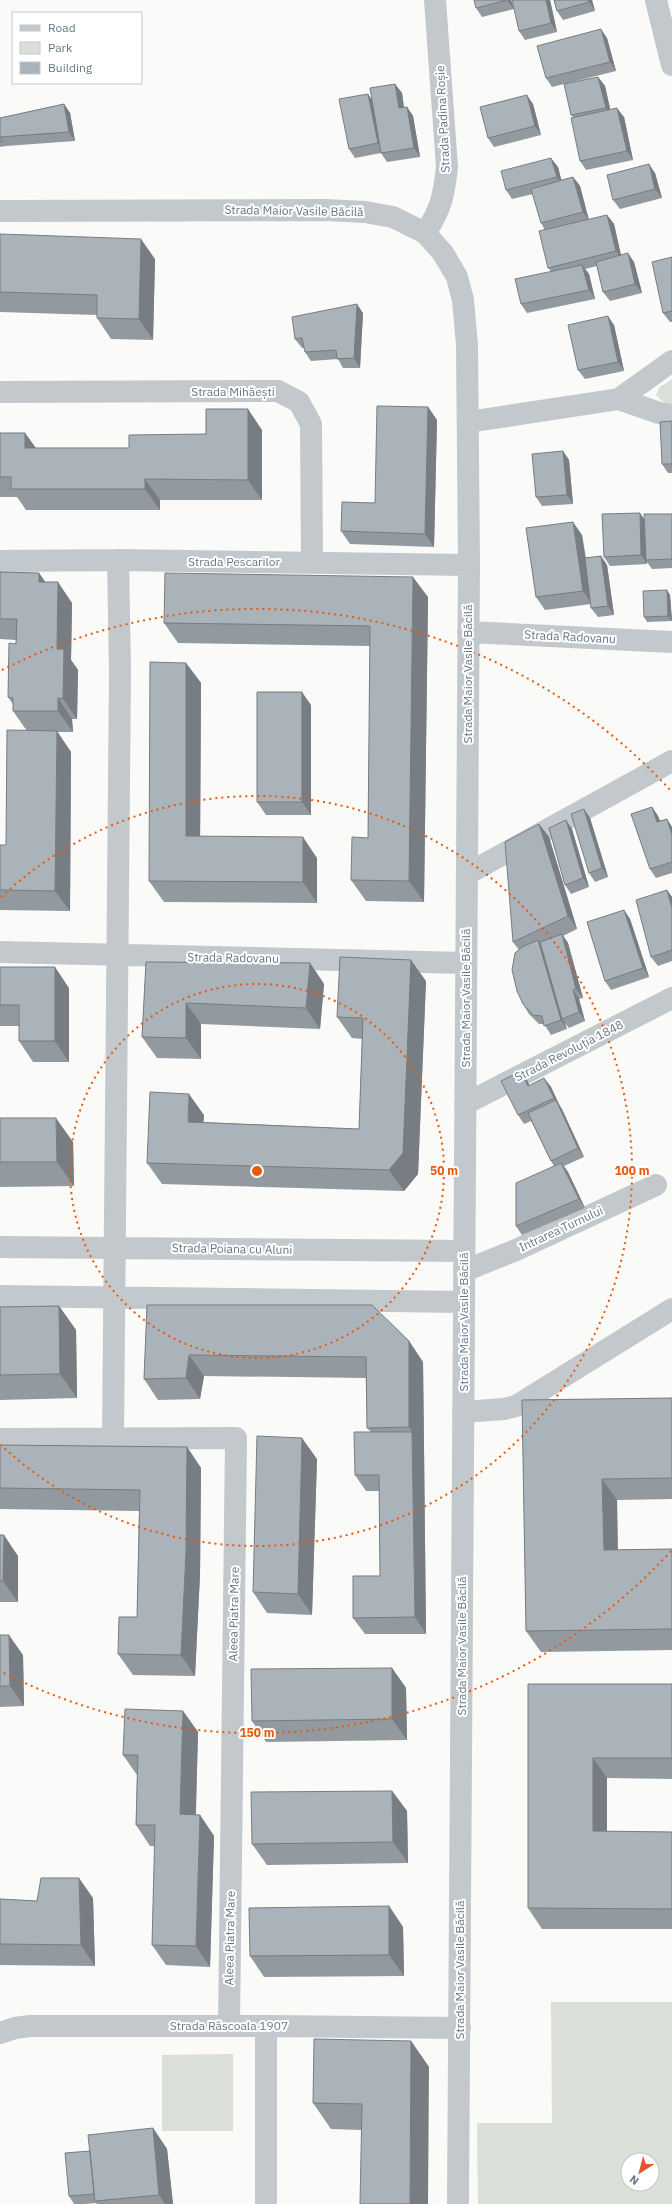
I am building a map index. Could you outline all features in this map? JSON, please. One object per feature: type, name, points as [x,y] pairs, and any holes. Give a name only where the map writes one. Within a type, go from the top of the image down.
[{"type":"street","name":"Strada Padina Roșie","points":[[425,233],[440,210],[444,195],[447,167],[435,0]]},
{"type":"street","points":[[656,0],[672,65]]},
{"type":"street","name":"Strada Maior Vasile Băcilă","points":[[0,211],[324,210],[365,212],[393,217],[425,233],[443,253],[453,271],[463,300],[467,345],[469,565],[458,2204]]},
{"type":"street","points":[[468,422],[619,399],[672,361]]},
{"type":"street","name":"Strada Mihăești","points":[[0,392],[278,391],[290,395],[299,402],[311,424],[312,562]]},
{"type":"street","points":[[619,399],[659,413],[672,415]]},
{"type":"street","points":[[113,1438],[120,671],[118,560]]},
{"type":"street","name":"Strada Pescarilor","points":[[0,561],[118,560],[469,565]]},
{"type":"street","name":"Strada Radovanu","points":[[468,632],[672,642]]},
{"type":"street","points":[[466,874],[672,762]]},
{"type":"street","name":"Strada Radovanu","points":[[0,952],[466,963]]},
{"type":"street","name":"Strada Revoluția 1848","points":[[465,1104],[672,998]]},
{"type":"street","name":"Intrarea Turnului","points":[[464,1261],[516,1250],[656,1185]]},
{"type":"street","name":"Strada Poiana cu Aluni","points":[[0,1247],[115,1248],[464,1261]]},
{"type":"street","points":[[0,1296],[464,1302]]},
{"type":"street","points":[[463,1412],[504,1409],[516,1406],[672,1310]]},
{"type":"street","name":"Aleea Piatra Mare","points":[[0,1439],[236,1438],[229,2026]]},
{"type":"street","name":"Strada Răscoala 1907","points":[[0,2033],[30,2026],[460,2028]]},
{"type":"street","points":[[266,2026],[266,2204]]},
{"type":"green space","points":[[672,379],[672,404],[664,403],[656,395],[660,387]]},
{"type":"green space","points":[[551,2002],[672,2002],[672,2204],[478,2204],[477,2123],[552,2123]]},
{"type":"green space","points":[[233,2054],[233,2131],[162,2131],[162,2055]]},
{"type":"building","points":[[474,0],[507,0],[476,8]]},
{"type":"building","points":[[512,0],[546,0],[551,23],[519,31]]},
{"type":"building","points":[[554,0],[588,0],[589,2],[557,11]]},
{"type":"building","points":[[601,29],[610,62],[546,78],[537,46]]},
{"type":"building","points":[[598,77],[606,108],[571,115],[564,84]]},
{"type":"building","points":[[395,84],[399,108],[407,107],[414,148],[381,153],[370,88]]},
{"type":"building","points":[[368,94],[378,143],[349,149],[339,99]]},
{"type":"building","points":[[527,95],[535,126],[488,138],[480,107]]},
{"type":"building","points":[[64,104],[69,132],[0,137],[0,118]]},
{"type":"building","points":[[617,108],[627,151],[580,161],[571,118]]},
{"type":"building","points":[[551,158],[557,177],[506,190],[501,171]]},
{"type":"building","points":[[649,164],[655,189],[613,200],[607,175]]},
{"type":"building","points":[[573,177],[583,212],[541,223],[531,189]]},
{"type":"building","points":[[607,215],[616,251],[548,268],[539,231]]},
{"type":"building","points":[[0,234],[141,239],[139,319],[97,318],[97,295],[0,292]]},
{"type":"building","points":[[628,253],[635,284],[603,292],[596,262]]},
{"type":"building","points":[[672,257],[672,311],[663,313],[652,262]]},
{"type":"building","points":[[582,265],[589,290],[521,304],[515,279]]},
{"type":"building","points":[[357,304],[354,358],[337,359],[336,350],[305,352],[302,338],[295,339],[292,317]]},
{"type":"building","points":[[608,316],[618,362],[578,370],[568,325]]},
{"type":"building","points":[[377,406],[428,407],[425,534],[341,531],[342,502],[375,503]]},
{"type":"building","points":[[206,409],[248,409],[248,480],[145,479],[145,489],[11,489],[11,477],[0,477],[0,433],[25,433],[25,448],[129,448],[129,435],[206,434]]},
{"type":"building","points":[[672,421],[672,464],[662,464],[660,422]]},
{"type":"building","points":[[563,451],[567,495],[536,497],[532,454]]},
{"type":"building","points":[[640,513],[641,555],[604,557],[602,514]]},
{"type":"building","points":[[644,514],[672,514],[672,559],[646,560]]},
{"type":"building","points":[[573,522],[583,591],[536,597],[526,528]]},
{"type":"building","points":[[601,556],[608,606],[591,608],[585,558]]},
{"type":"building","points":[[0,572],[39,573],[39,582],[58,582],[57,649],[64,649],[63,699],[58,698],[58,711],[13,711],[13,698],[8,697],[9,643],[16,644],[17,619],[0,619]]},
{"type":"building","points":[[165,573],[413,577],[409,881],[351,880],[352,837],[368,838],[370,626],[164,623]]},
{"type":"building","points":[[667,590],[668,616],[644,617],[643,591]]},
{"type":"building","points":[[150,662],[186,663],[186,836],[303,837],[303,882],[149,881]]},
{"type":"building","points":[[257,692],[302,692],[302,802],[257,802]]},
{"type":"building","points":[[7,730],[57,731],[55,891],[0,890],[0,845],[6,845]]},
{"type":"building","points":[[652,807],[657,822],[667,819],[672,835],[672,862],[650,869],[631,814]]},
{"type":"building","points":[[584,809],[602,868],[589,873],[571,814]]},
{"type":"building","points":[[566,820],[583,878],[565,885],[549,828]]},
{"type":"building","points":[[539,824],[568,916],[513,942],[505,842]]},
{"type":"building","points":[[667,890],[672,908],[672,950],[651,957],[636,900]]},
{"type":"building","points":[[624,910],[643,968],[605,981],[587,922]]},
{"type":"building","points":[[562,934],[576,989],[573,990],[579,1012],[562,1019],[540,942]]},
{"type":"building","points":[[538,940],[561,1020],[544,1026],[542,1016],[533,1015],[523,1004],[517,991],[512,970],[515,953],[522,947]]},
{"type":"building","points":[[340,957],[411,960],[403,1153],[389,1170],[147,1163],[150,1092],[189,1094],[188,1122],[359,1129],[363,1018],[337,1017]]},
{"type":"building","points":[[146,962],[310,963],[306,1008],[186,1003],[186,1038],[142,1037]]},
{"type":"building","points":[[0,967],[55,967],[55,1041],[19,1041],[19,1005],[0,1005]]},
{"type":"building","points":[[521,1071],[528,1086],[544,1078],[554,1098],[518,1115],[501,1081]]},
{"type":"building","points":[[556,1100],[578,1148],[551,1161],[528,1113]]},
{"type":"building","points":[[0,1118],[56,1118],[57,1162],[0,1162]]},
{"type":"building","points":[[561,1163],[579,1199],[516,1226],[516,1183]]},
{"type":"building","points":[[147,1305],[372,1305],[409,1341],[409,1427],[367,1428],[366,1357],[189,1355],[186,1378],[144,1379]]},
{"type":"building","points":[[59,1306],[60,1374],[0,1375],[0,1307]]},
{"type":"building","points":[[672,1398],[672,1478],[602,1479],[604,1550],[672,1549],[672,1629],[526,1631],[522,1400]]},
{"type":"building","points":[[354,1432],[412,1432],[415,1617],[353,1618],[353,1576],[380,1576],[379,1475],[355,1475]]},
{"type":"building","points":[[257,1436],[302,1438],[298,1594],[253,1592]]},
{"type":"building","points":[[0,1445],[187,1447],[186,1553],[181,1655],[118,1654],[119,1617],[137,1617],[140,1490],[0,1488]]},
{"type":"building","points":[[0,1535],[4,1535],[3,1581],[0,1581]]},
{"type":"building","points":[[0,1635],[9,1635],[10,1686],[0,1686]]},
{"type":"building","points":[[392,1668],[392,1719],[252,1721],[251,1669]]},
{"type":"building","points":[[528,1684],[672,1684],[672,1758],[593,1758],[593,1831],[672,1832],[672,1909],[528,1908]]},
{"type":"building","points":[[125,1709],[183,1711],[180,1814],[200,1815],[196,1946],[152,1945],[155,1825],[136,1825],[138,1755],[123,1755]]},
{"type":"building","points":[[392,1791],[393,1842],[252,1844],[251,1792]]},
{"type":"building","points":[[41,1878],[79,1878],[81,1945],[0,1944],[0,1899],[37,1901]]},
{"type":"building","points":[[389,1906],[389,1955],[250,1956],[249,1908]]},
{"type":"building","points":[[314,2039],[411,2041],[410,2204],[360,2204],[362,2104],[313,2103]]},
{"type":"building","points":[[153,2128],[159,2195],[95,2201],[88,2135]]},
{"type":"building","points":[[90,2151],[94,2194],[69,2196],[65,2153]]}]
